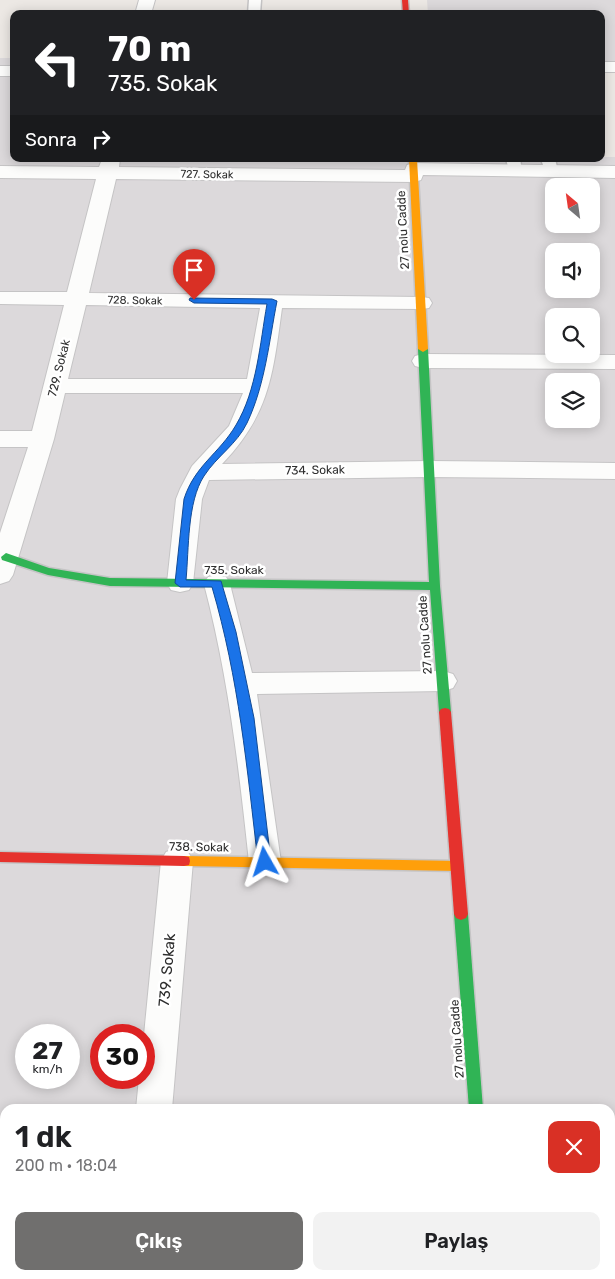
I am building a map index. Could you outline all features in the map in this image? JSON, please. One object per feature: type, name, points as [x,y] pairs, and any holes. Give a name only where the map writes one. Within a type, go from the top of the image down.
[{"type":"street","name":"727. Sokak","points":[[0,172],[109,166],[414,168],[550,165],[615,172]]},
{"type":"street","name":"729. Sokak","points":[[3,566],[42,439],[109,166]]},
{"type":"street","name":"27 nolu Cadde","points":[[414,168],[435,586],[476,1104]]},
{"type":"street","name":"728. Sokak","points":[[0,298],[421,303]]},
{"type":"street","points":[[180,583],[189,499],[193,486],[201,472],[230,442],[242,424],[256,386],[272,301]]},
{"type":"street","points":[[424,361],[615,362]]},
{"type":"street","points":[[55,386],[256,386]]},
{"type":"street","points":[[0,439],[42,439]]},
{"type":"street","name":"734. Sokak","points":[[201,472],[429,469],[615,471]]},
{"type":"street","name":"735. Sokak","points":[[3,566],[48,570],[110,582],[435,586]]},
{"type":"street","points":[[217,584],[231,632],[242,684],[253,754],[265,862]]},
{"type":"street","points":[[242,684],[443,681]]},
{"type":"street","name":"738. Sokak","points":[[0,857],[457,866]]},
{"type":"street","name":"739. Sokak","points":[[154,1104],[177,861]]},
{"type":"shaded area","points":[[427,0],[615,0],[615,73],[605,72],[605,10],[428,10]]},
{"type":"shaded area","points":[[0,58],[10,58],[10,162],[605,162],[605,157],[615,157],[615,1104],[0,1104]]},
{"type":"traffic: fast","points":[[423,349],[435,586],[445,712]]},
{"type":"traffic: fast","points":[[6,557],[48,571],[110,582],[435,586]]},
{"type":"traffic: fast","points":[[461,914],[476,1104]]},
{"type":"traffic: slow","points":[[413,162],[423,349]]},
{"type":"traffic: slow","points":[[184,861],[457,866]]},
{"type":"traffic: jam","points":[[405,0],[406,10]]},
{"type":"traffic: jam","points":[[445,712],[461,914]]},
{"type":"traffic: jam","points":[[0,857],[184,861]]},
{"type":"route","points":[[194,300],[272,301],[256,386],[242,424],[230,442],[201,472],[193,486],[189,499],[180,583],[217,584],[231,632],[248,718],[265,862]]}]
